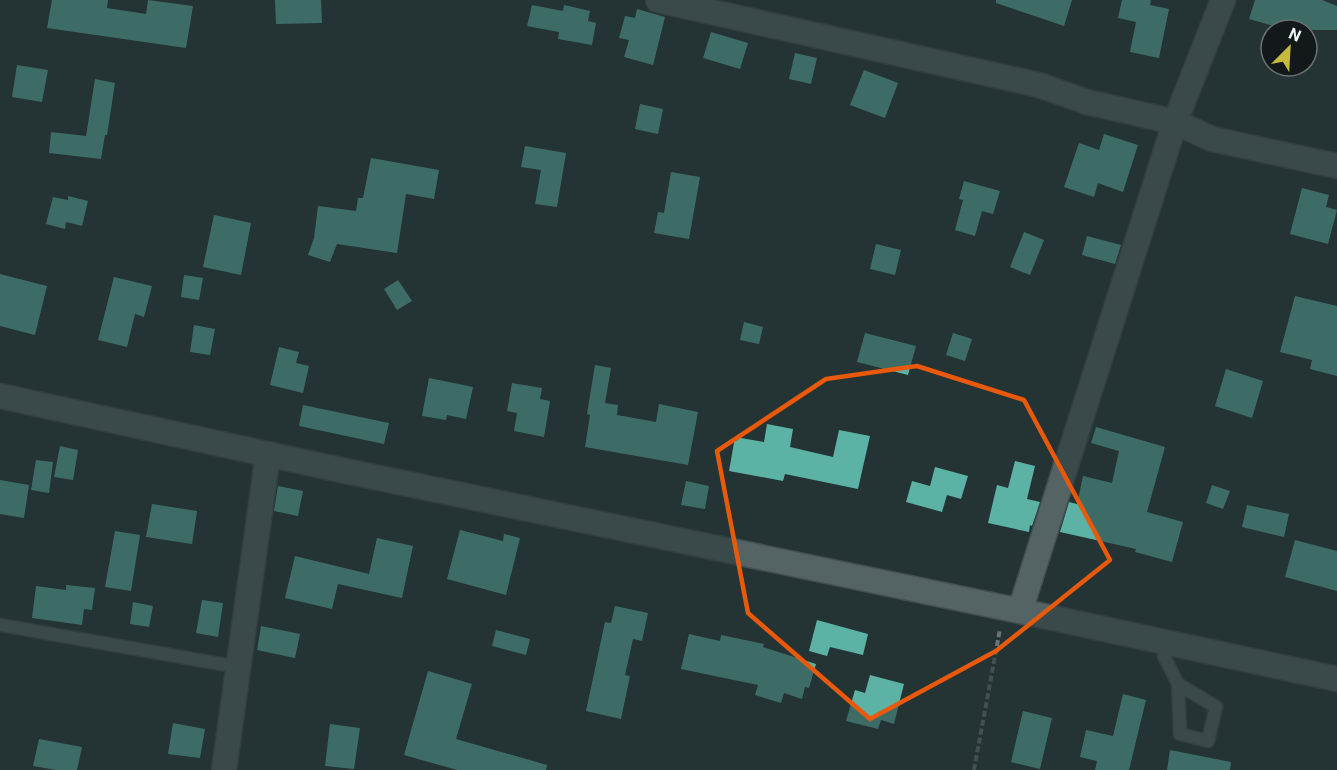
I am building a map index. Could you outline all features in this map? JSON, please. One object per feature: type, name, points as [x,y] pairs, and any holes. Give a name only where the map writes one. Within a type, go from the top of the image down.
[{"type":"street","points":[[658,0],[1039,85],[1087,102],[1175,122],[1212,139],[1337,166]]},
{"type":"street","points":[[1012,610],[1175,122],[1223,0]]},
{"type":"street","points":[[0,396],[1337,679]]},
{"type":"street","points":[[224,770],[268,454]]},
{"type":"lane","points":[[0,625],[238,667]]},
{"type":"lane","points":[[1166,643],[1164,656],[1178,684],[1180,734],[1208,741],[1216,707],[1178,684]]},
{"type":"path","points":[[974,770],[1012,610]]},
{"type":"highlighted area","points":[[917,366],[1024,400],[1110,560],[996,651],[870,719],[748,613],[717,451],[826,379]]},
{"type":"building","points":[[52,0],[108,0],[107,8],[146,14],[148,0],[193,6],[186,48],[47,28]]},
{"type":"building","points":[[275,0],[321,0],[322,23],[276,24]]},
{"type":"building","points":[[996,0],[1072,0],[1064,26],[996,3]]},
{"type":"building","points":[[1122,0],[1151,0],[1150,5],[1169,9],[1159,58],[1130,52],[1136,22],[1118,18]]},
{"type":"building","points":[[1255,0],[1322,0],[1337,6],[1337,30],[1319,30],[1319,18],[1259,18],[1259,22],[1249,19]]},
{"type":"building","points":[[532,5],[563,11],[564,5],[590,11],[588,21],[596,23],[592,45],[558,39],[559,32],[527,26]]},
{"type":"building","points":[[637,9],[665,17],[653,65],[624,57],[629,40],[619,38],[625,16],[635,18]]},
{"type":"building","points":[[711,32],[748,43],[740,69],[703,58]]},
{"type":"building","points":[[795,53],[817,58],[811,84],[789,79]]},
{"type":"building","points":[[17,65],[48,70],[42,102],[12,97]]},
{"type":"building","points":[[864,70],[898,83],[885,118],[850,105]]},
{"type":"building","points":[[95,79],[115,83],[101,159],[49,153],[51,132],[86,136]]},
{"type":"building","points":[[640,104],[663,109],[658,134],[635,129]]},
{"type":"building","points":[[1104,134],[1138,145],[1123,192],[1098,183],[1094,197],[1064,187],[1079,143],[1099,150]]},
{"type":"building","points":[[525,146],[566,153],[557,207],[535,204],[541,170],[521,167]]},
{"type":"building","points":[[371,158],[439,170],[434,199],[406,194],[397,253],[337,244],[330,262],[308,255],[314,238],[318,206],[356,211],[358,198],[363,198]]},
{"type":"building","points":[[671,172],[700,177],[689,239],[654,233],[658,212],[664,213]]},
{"type":"building","points":[[964,181],[1000,191],[993,214],[982,211],[975,236],[955,230],[963,200],[959,199]]},
{"type":"building","points":[[1302,188],[1329,195],[1326,207],[1337,210],[1328,244],[1290,234]]},
{"type":"building","points":[[68,196],[88,201],[82,226],[66,222],[65,229],[46,224],[53,197],[68,200]]},
{"type":"building","points":[[214,215],[251,223],[241,275],[203,267]]},
{"type":"building","points":[[1024,232],[1044,240],[1030,275],[1010,267]]},
{"type":"building","points":[[1087,236],[1121,245],[1115,264],[1082,255]]},
{"type":"building","points":[[876,244],[901,250],[895,275],[870,269]]},
{"type":"building","points":[[0,274],[47,286],[35,335],[0,326]]},
{"type":"building","points":[[184,275],[203,278],[199,300],[181,297]]},
{"type":"building","points":[[114,277],[152,286],[144,317],[135,314],[127,347],[98,340]]},
{"type":"building","points":[[398,280],[412,301],[397,310],[384,289]]},
{"type":"building","points":[[1295,296],[1337,306],[1337,376],[1310,369],[1312,360],[1280,352]]},
{"type":"building","points":[[744,322],[763,327],[759,344],[740,340]]},
{"type":"building","points":[[194,325],[215,329],[210,355],[190,352]]},
{"type":"building","points":[[865,333],[916,346],[908,375],[857,362]]},
{"type":"building","points":[[953,333],[972,339],[965,361],[946,355]]},
{"type":"building","points":[[279,347],[299,352],[296,363],[309,366],[303,393],[270,385]]},
{"type":"building","points":[[595,365],[611,368],[605,403],[618,405],[617,415],[656,422],[659,404],[698,412],[688,465],[585,447],[590,415],[587,414]]},
{"type":"building","points":[[1226,369],[1263,381],[1252,418],[1215,406]]},
{"type":"building","points":[[429,378],[473,387],[466,419],[447,415],[446,420],[422,416]]},
{"type":"building","points":[[512,383],[542,388],[540,399],[550,401],[544,437],[514,431],[517,413],[507,411]]},
{"type":"building","points":[[303,405],[389,423],[384,444],[299,426]]},
{"type":"building","points":[[767,424],[793,429],[790,447],[833,457],[839,430],[870,436],[858,489],[785,474],[783,481],[729,471],[735,437],[764,442]]},
{"type":"building","points":[[1096,427],[1165,447],[1147,512],[1183,522],[1172,562],[1135,552],[1136,549],[1060,532],[1069,502],[1077,504],[1083,476],[1112,483],[1119,451],[1091,443]]},
{"type":"building","points":[[60,446],[78,450],[73,480],[54,477]]},
{"type":"building","points":[[36,460],[53,462],[49,493],[31,490]]},
{"type":"building","points":[[1015,461],[1035,466],[1027,499],[1040,502],[1029,532],[988,523],[997,485],[1008,488]]},
{"type":"building","points":[[935,467],[968,476],[961,499],[947,495],[942,512],[906,502],[912,481],[930,486]]},
{"type":"building","points":[[0,480],[29,485],[24,518],[0,514]]},
{"type":"building","points":[[686,481],[709,486],[705,509],[681,505]]},
{"type":"building","points":[[1212,485],[1230,491],[1223,509],[1206,503]]},
{"type":"building","points":[[278,486],[303,491],[298,516],[274,511]]},
{"type":"building","points":[[152,504],[197,511],[192,544],[146,537]]},
{"type":"building","points":[[1247,505],[1289,514],[1284,537],[1242,527]]},
{"type":"building","points":[[460,530],[503,541],[504,534],[520,538],[506,595],[447,579]]},
{"type":"building","points":[[115,531],[140,535],[131,591],[105,587]]},
{"type":"building","points":[[377,538],[413,546],[402,598],[338,584],[332,609],[285,598],[295,556],[369,574]]},
{"type":"building","points":[[1295,540],[1337,551],[1337,591],[1285,577]]},
{"type":"building","points":[[66,585],[95,588],[92,610],[84,609],[82,625],[32,618],[36,586],[66,590]]},
{"type":"building","points":[[202,600],[223,603],[218,637],[196,633]]},
{"type":"building","points":[[133,602],[153,606],[149,627],[130,624]]},
{"type":"building","points":[[615,606],[648,613],[642,641],[633,639],[625,675],[630,676],[621,719],[586,711],[605,622],[611,623]]},
{"type":"building","points":[[817,620],[868,634],[863,655],[830,647],[827,656],[809,651]]},
{"type":"building","points":[[261,626],[300,634],[295,658],[257,650]]},
{"type":"building","points":[[496,630],[530,639],[526,655],[492,646]]},
{"type":"building","points":[[689,634],[720,641],[721,635],[764,644],[763,647],[816,664],[809,688],[805,687],[802,699],[784,693],[781,703],[755,695],[758,685],[681,669]]},
{"type":"building","points":[[428,671],[472,684],[456,739],[547,765],[546,770],[457,770],[404,755]]},
{"type":"building","points":[[870,675],[904,684],[894,724],[881,720],[878,729],[846,721],[855,690],[865,693]]},
{"type":"building","points":[[1123,694],[1146,700],[1129,770],[1095,770],[1097,761],[1080,757],[1086,730],[1113,736]]},
{"type":"building","points":[[1023,711],[1052,718],[1040,769],[1011,762]]},
{"type":"building","points":[[173,723],[205,729],[200,758],[168,754]]},
{"type":"building","points":[[330,724],[360,728],[354,769],[325,766]]},
{"type":"building","points":[[39,739],[82,747],[77,770],[56,770],[33,766]]},
{"type":"building","points":[[1170,750],[1231,762],[1230,770],[1167,770]]}]
